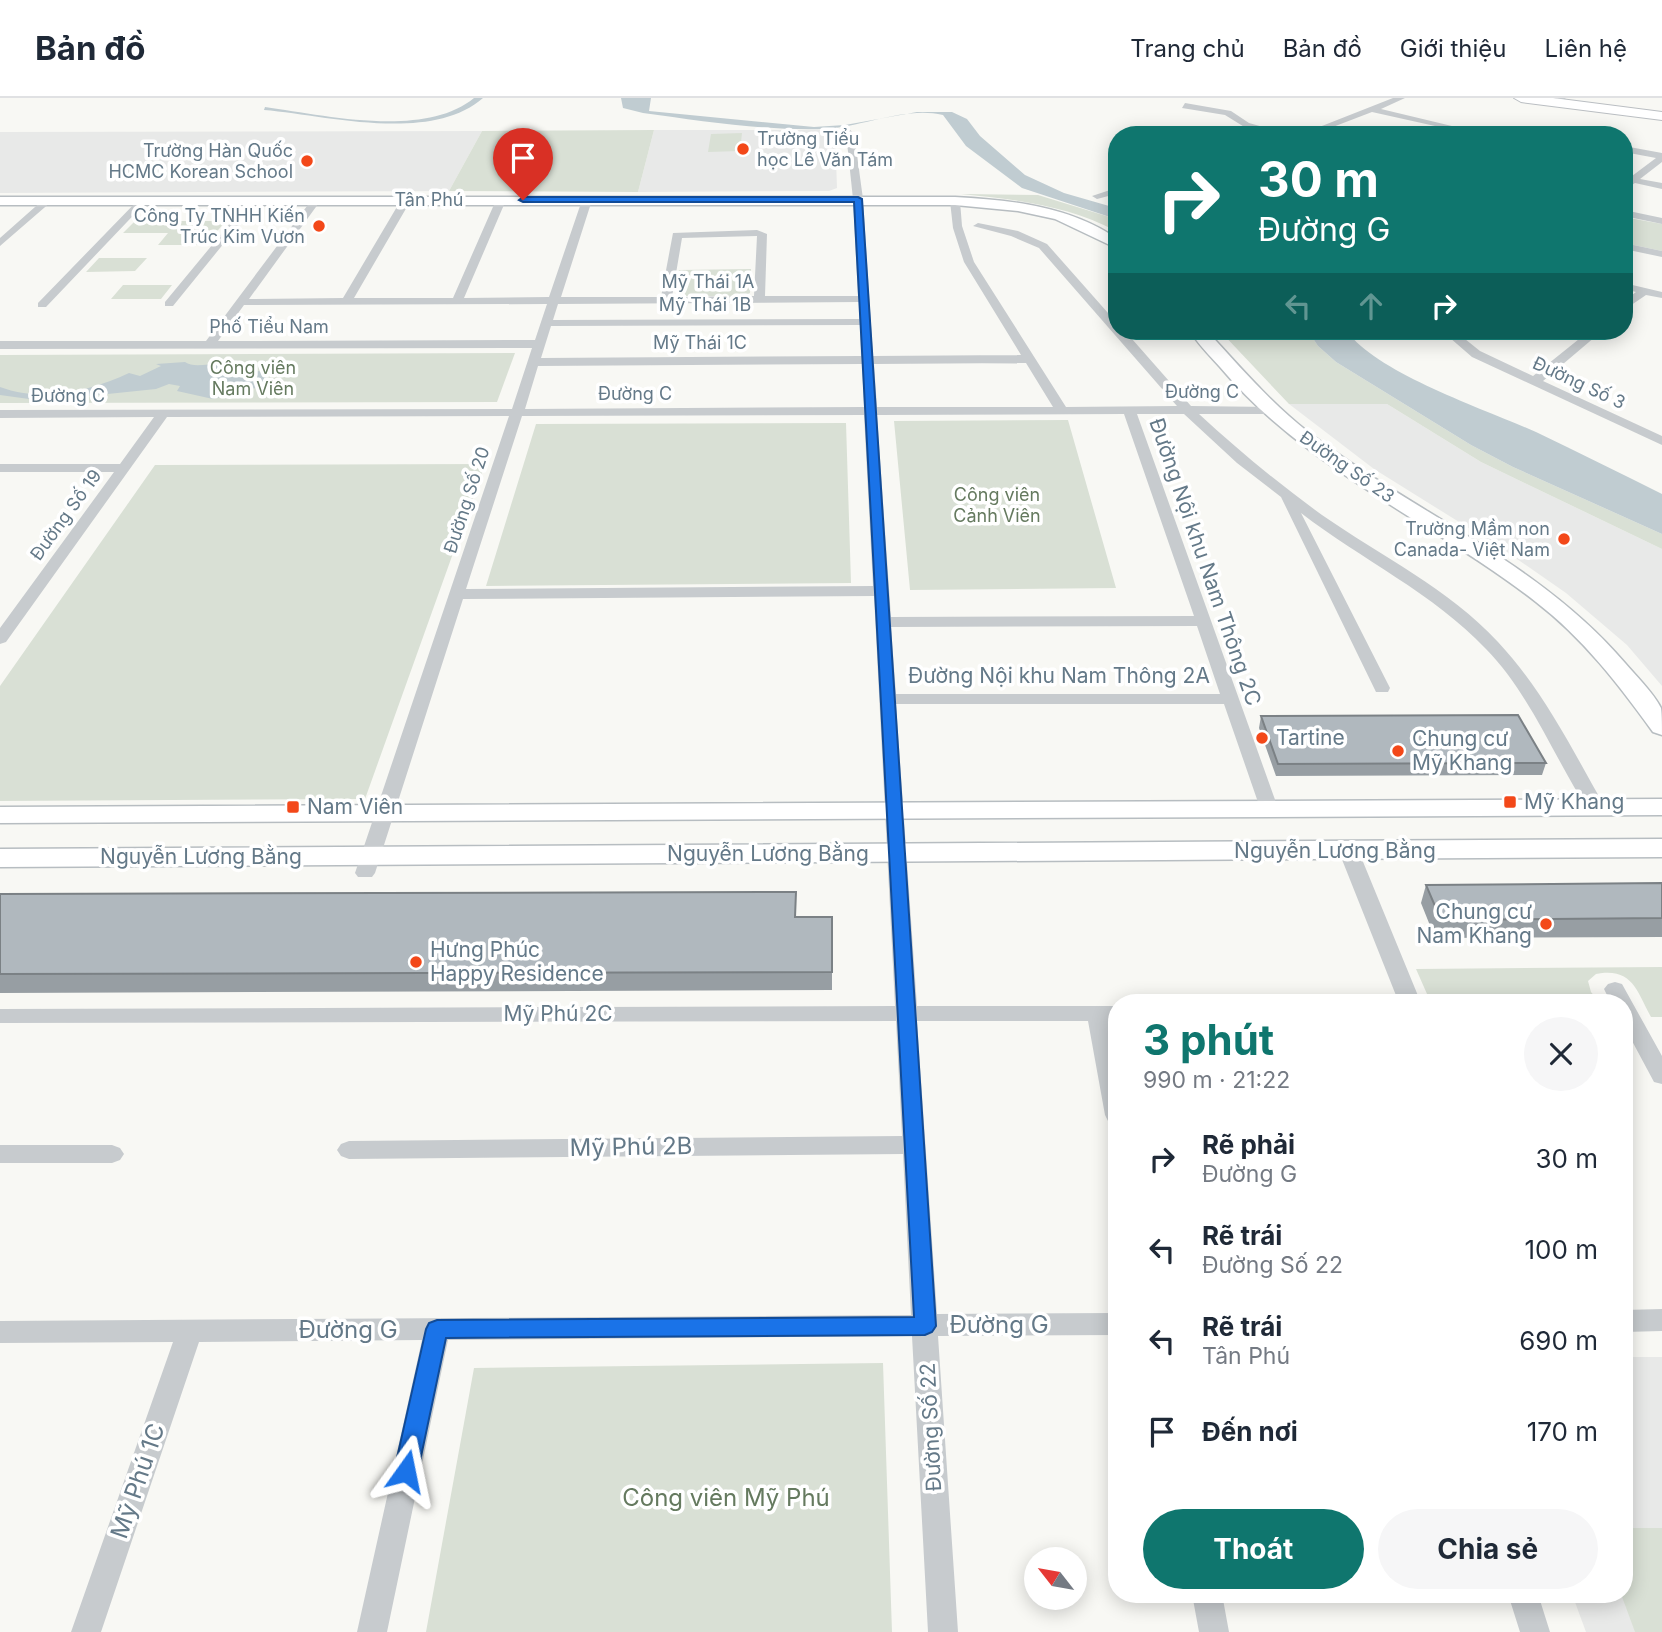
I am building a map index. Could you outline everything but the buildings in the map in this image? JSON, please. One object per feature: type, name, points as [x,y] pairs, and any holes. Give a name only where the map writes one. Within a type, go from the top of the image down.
[{"type":"main road","points":[[1521,98],[1662,113]]},
{"type":"main road","points":[[1559,98],[1662,113]]},
{"type":"main road","points":[[858,199],[955,201],[1041,212],[1087,227],[1108,239]]},
{"type":"main road","name":"Tân Phú","points":[[0,201],[858,199]]},
{"type":"main road","name":"Đường Số 23","points":[[1206,340],[1270,410],[1363,480],[1493,561],[1545,598],[1608,655],[1662,727]]},
{"type":"main road","name":"Nguyễn Lương Bằng","points":[[894,818],[1269,808],[1662,807]]},
{"type":"main road","name":"Nguyễn Lương Bằng","points":[[0,815],[382,821]]},
{"type":"main road","name":"Nguyễn Lương Bằng","points":[[0,831],[382,821],[894,818],[1662,825]]},
{"type":"main road","name":"Nguyễn Lương Bằng","points":[[1352,860],[1662,848]]},
{"type":"main road","name":"Nguyễn Lương Bằng","points":[[0,858],[368,865]]},
{"type":"main road","name":"Nguyễn Lương Bằng","points":[[0,874],[368,865],[897,862],[1352,860],[1662,866]]},
{"type":"street","points":[[1325,126],[1401,98]]},
{"type":"street","points":[[1185,106],[1228,113],[1250,126]]},
{"type":"street","points":[[1370,108],[1448,126]]},
{"type":"street","name":"Đường Số 22","points":[[850,133],[858,199],[943,1632]]},
{"type":"street","points":[[1633,151],[1662,157]]},
{"type":"street","points":[[1633,180],[1662,157]]},
{"type":"street","points":[[1633,184],[1662,186]]},
{"type":"street","points":[[1097,196],[1108,193]]},
{"type":"street","points":[[169,304],[254,200]]},
{"type":"street","points":[[209,345],[316,200]]},
{"type":"street","points":[[347,301],[406,200]]},
{"type":"street","points":[[457,301],[501,200]]},
{"type":"street","name":"Đường Số 20","points":[[368,865],[587,200]]},
{"type":"street","points":[[0,243],[47,201]]},
{"type":"street","points":[[42,305],[142,201]]},
{"type":"street","points":[[955,201],[958,226],[969,262],[1062,411]]},
{"type":"street","points":[[1633,215],[1662,221]]},
{"type":"street","points":[[958,226],[972,230],[978,226],[1014,233],[1043,246],[1108,319]]},
{"type":"street","points":[[666,300],[677,235],[732,233],[762,234],[759,300]]},
{"type":"street","points":[[1633,248],[1662,254]]},
{"type":"street","points":[[1633,288],[1662,295]]},
{"type":"street","points":[[1633,300],[1644,291]]},
{"type":"street","name":"Mỹ Thái 1A","points":[[241,302],[863,299]]},
{"type":"street","name":"Mỹ Thái 1B","points":[[545,323],[865,322]]},
{"type":"street","points":[[1126,340],[1186,410],[1242,460],[1286,495],[1441,600],[1493,646],[1539,708],[1596,807]]},
{"type":"street","name":"Đường Số 3","points":[[1459,340],[1476,354],[1656,438]]},
{"type":"street","points":[[1534,382],[1585,340]]},
{"type":"street","name":"Phố Tiểu Nam","points":[[0,345],[538,344]]},
{"type":"street","name":"Mỹ Thái 1C","points":[[533,362],[1031,359]]},
{"type":"street","name":"Đường Nội khu Nam Thông 2C","points":[[1129,410],[1269,808]]},
{"type":"street","name":"Đường C","points":[[0,414],[1270,410]]},
{"type":"street","name":"Đường Số 19","points":[[0,639],[164,413]]},
{"type":"street","points":[[1656,438],[1662,422]]},
{"type":"street","points":[[0,468],[124,468]]},
{"type":"street","points":[[1286,495],[1382,688]]},
{"type":"street","points":[[456,594],[881,591]]},
{"type":"street","points":[[883,622],[1203,621]]},
{"type":"street","name":"Đường Nội khu Nam Thông 2A","points":[[887,699],[1231,699]]},
{"type":"street","points":[[1352,860],[1405,994]]},
{"type":"street","name":"Mỹ Phú 2C","points":[[0,1016],[1107,1013]]},
{"type":"street","points":[[1633,1023],[1662,1076]]},
{"type":"street","name":"Mỹ Phú 2B","points":[[349,1150],[914,1144]]},
{"type":"street","points":[[0,1154],[112,1154]]},
{"type":"street","points":[[1633,1321],[1662,1320]]},
{"type":"street","name":"Đường G","points":[[0,1332],[1108,1324]]},
{"type":"street","points":[[372,1632],[437,1329]]},
{"type":"street","name":"Mỹ Phú 1C","points":[[86,1632],[190,1331]]},
{"type":"street","points":[[1209,1603],[1214,1632]]},
{"type":"street","points":[[1526,1603],[1535,1632]]},
{"type":"shaded area","points":[[474,98],[483,98],[461,112],[435,120],[407,123],[347,121],[264,110],[265,107],[373,121],[401,121],[429,118],[453,110]]},
{"type":"shaded area","points":[[621,98],[651,98],[649,111],[814,127],[882,118],[825,129],[757,127],[643,113],[623,108]]},
{"type":"shaded area","points":[[917,112],[952,112],[967,119],[980,136],[1025,175],[1064,193],[1108,206],[1108,216],[1022,188],[966,146],[943,115],[904,114]]},
{"type":"shaded area","name":"Trường Tiểu học Lê Văn Tám","points":[[654,130],[835,130],[837,188],[829,191],[638,192]]},
{"type":"shaded area","name":"Trường Hàn Quốc HCMC Korean School","points":[[482,131],[449,191],[0,193],[0,132]]},
{"type":"shaded area","points":[[1314,340],[1355,340],[1407,376],[1536,432],[1662,494],[1662,534],[1513,467],[1471,445],[1336,362]]},
{"type":"shaded area","points":[[185,362],[191,365],[231,365],[251,373],[259,371],[274,384],[268,390],[260,387],[213,399],[177,391],[180,386],[169,384],[156,389],[59,399],[0,395],[0,387],[33,394],[83,390],[129,373],[140,376],[161,366],[156,364]]},
{"type":"shaded area","name":"Trường Mầm non Canada- Việt Nam","points":[[1289,404],[1387,404],[1481,462],[1662,549],[1662,686],[1627,645],[1566,593],[1504,550],[1374,469]]},
{"type":"shaded area","points":[[1633,1357],[1662,1357],[1662,1632],[1586,1632],[1575,1603],[1633,1603]]},
{"type":"green space","points":[[654,130],[638,192],[449,191],[482,131]]},
{"type":"green space","points":[[742,133],[740,151],[708,152],[711,134]]},
{"type":"green space","points":[[961,194],[1038,195],[1108,217],[1108,227],[1079,215],[1021,201]]},
{"type":"green space","points":[[1633,219],[1662,224],[1662,251],[1633,245]]},
{"type":"green space","points":[[135,221],[226,221],[205,245],[158,245],[168,233],[123,233]]},
{"type":"green space","points":[[99,258],[147,258],[135,271],[86,272]]},
{"type":"green space","points":[[751,269],[750,293],[743,296],[676,294],[679,270]]},
{"type":"green space","points":[[123,285],[172,285],[161,299],[111,299]]},
{"type":"green space","points":[[1229,340],[1314,340],[1336,362],[1471,445],[1513,467],[1662,534],[1662,549],[1481,462],[1387,404],[1289,404]]},
{"type":"green space","name":"Công viên Nam Viên","points":[[515,353],[497,402],[0,403],[0,355]]},
{"type":"green space","name":"Công viên Cảnh Viên","points":[[1068,420],[1116,588],[910,590],[894,421]]},
{"type":"green space","points":[[846,423],[851,583],[486,586],[536,424]]},
{"type":"green space","points":[[485,464],[365,799],[0,801],[0,686],[155,465]]},
{"type":"green space","points":[[1662,967],[1662,1017],[1651,1017],[1632,983],[1618,974],[1596,974],[1588,981],[1593,994],[1427,994],[1416,969]]},
{"type":"green space","name":"Công viên Mỹ Phú","points":[[883,1363],[892,1632],[426,1632],[474,1368]]},
{"type":"green space","points":[[1633,1528],[1662,1528],[1662,1632],[1635,1632],[1624,1603],[1633,1603]]},
{"type":"place","name":"Trường Tiểu học Lê Văn Tám","points":[[743,149]]},
{"type":"place","name":"Trường Hàn Quốc HCMC Korean School","points":[[307,161]]},
{"type":"place","name":"Công Ty TNHH Kiến Trúc Kim Vươn","points":[[319,226]]},
{"type":"place","name":"Trường Mầm non Canada- Việt Nam","points":[[1564,539]]},
{"type":"place","name":"Tartine","points":[[1262,738]]},
{"type":"place","name":"Chung cư Mỹ Khang","points":[[1398,751]]},
{"type":"place","name":"Mỹ Khang","points":[[1510,802]]},
{"type":"place","name":"Nam Viên","points":[[293,807]]},
{"type":"place","name":"Chung cư Nam Khang","points":[[1546,924]]},
{"type":"place","name":"Hưng Phúc Happy Residence","points":[[416,962]]},
{"type":"route","points":[[406,1471],[437,1329],[925,1326],[858,199],[523,200]]}]
